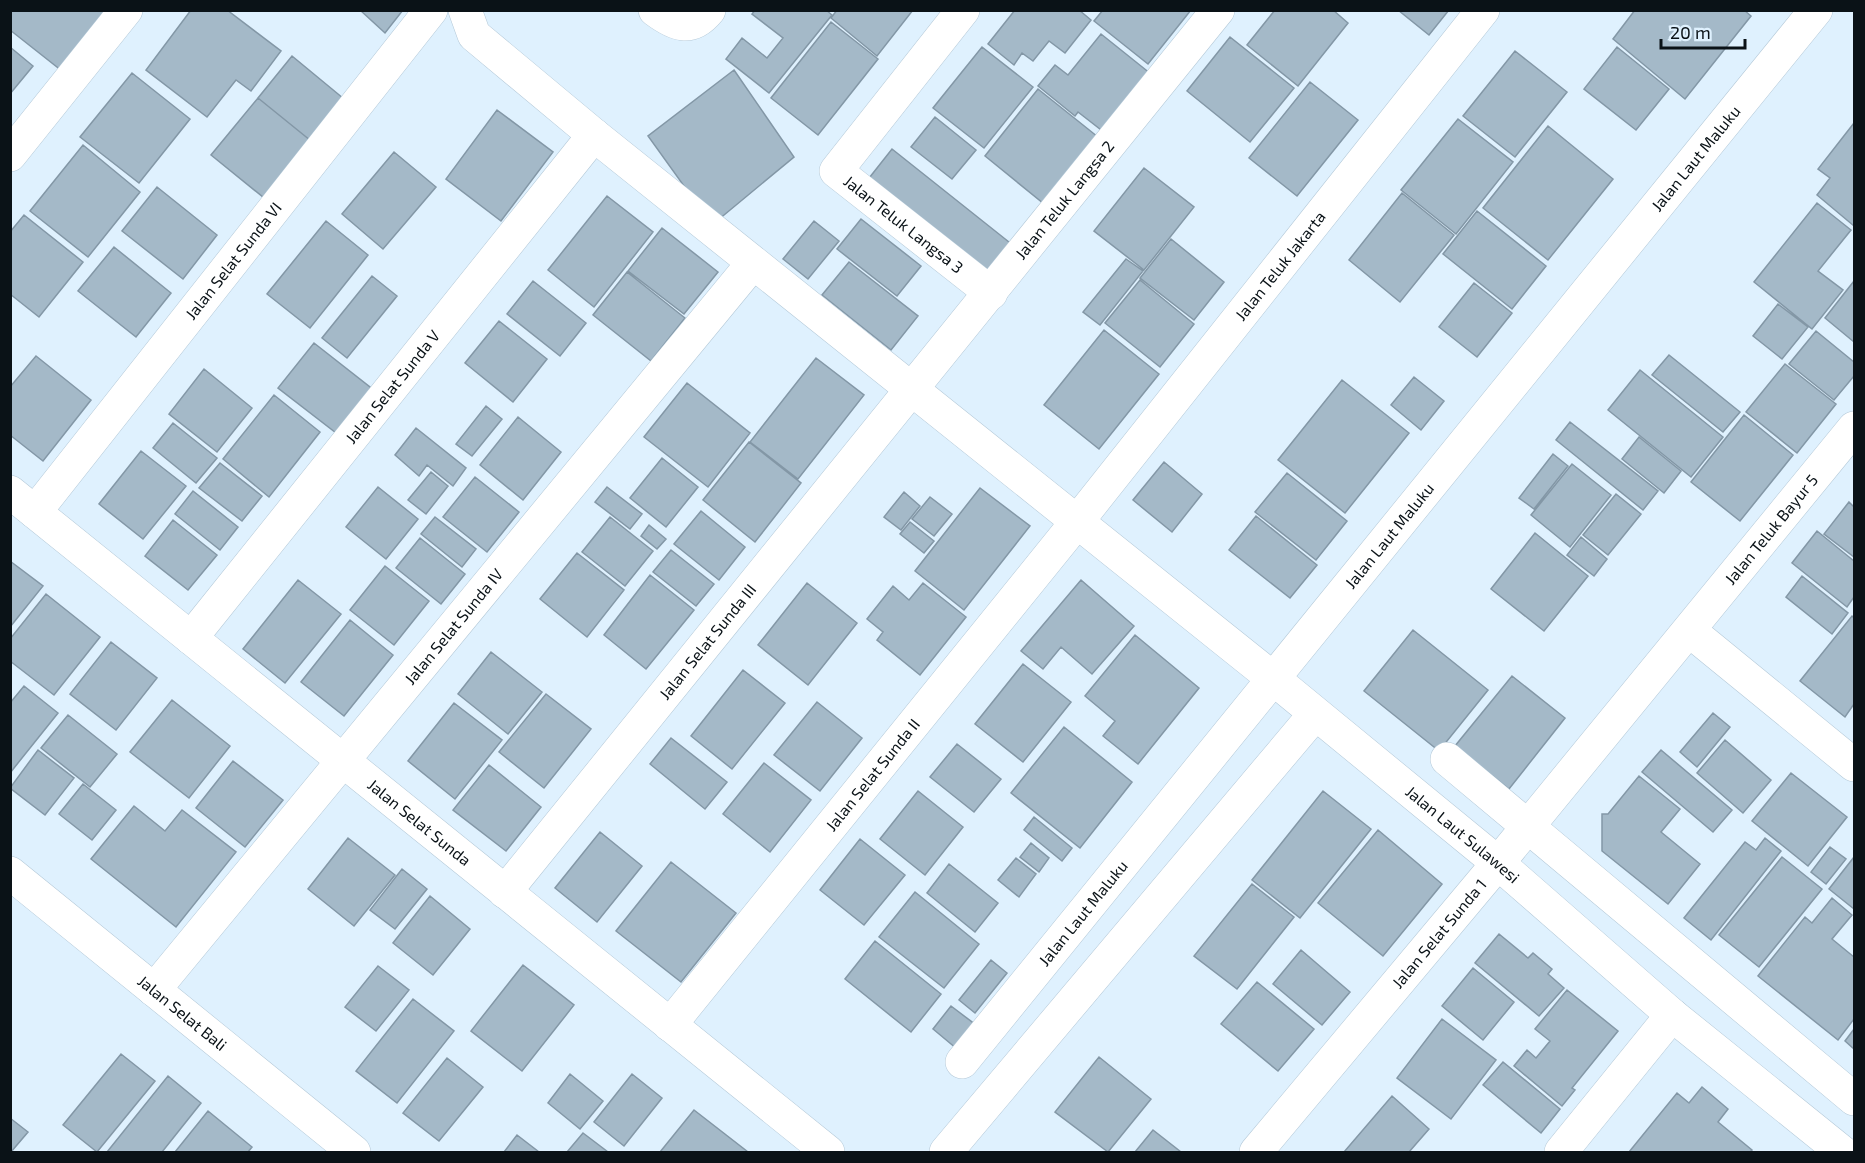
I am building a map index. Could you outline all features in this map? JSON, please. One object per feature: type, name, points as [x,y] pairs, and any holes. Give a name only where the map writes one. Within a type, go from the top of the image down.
[{"type":"street","points":[[10,155],[126,10]]},
{"type":"street","name":"Jalan Selat Sunda VI","points":[[23,502],[431,10]]},
{"type":"street","name":"Jalan Laut Sulawesi","points":[[465,10],[474,35],[594,135],[912,392],[1275,680],[1498,863],[1672,1015],[1842,1152]]},
{"type":"street","points":[[655,10],[682,26],[700,18]]},
{"type":"street","name":"Jalan Teluk Langsa 3","points":[[963,10],[836,171],[991,293]]},
{"type":"street","name":"Jalan Teluk Langsa 2","points":[[912,392],[1218,10]]},
{"type":"street","name":"Jalan Teluk Jakarta","points":[[1076,523],[1484,10]]},
{"type":"street","name":"Jalan Laut Maluku","points":[[962,1062],[1275,680],[1816,10]]},
{"type":"street","name":"Jalan Selat Sunda V","points":[[191,638],[594,135]]},
{"type":"street","name":"Jalan Selat Sunda IV","points":[[154,990],[753,263]]},
{"type":"street","name":"Jalan Selat Sunda III","points":[[505,892],[912,392]]},
{"type":"street","name":"Jalan Teluk Bayur 5","points":[[1690,631],[1854,428]]},
{"type":"street","name":"Jalan Selat Sunda","points":[[23,502],[828,1152]]},
{"type":"street","name":"Jalan Selat Sunda II","points":[[670,1026],[1076,523]]},
{"type":"street","points":[[1690,631],[1853,762]]},
{"type":"street","name":"Jalan Selat Sunda 1","points":[[1256,1152],[1690,631]]},
{"type":"street","points":[[946,1152],[1315,714]]},
{"type":"street","points":[[1447,759],[1854,1099]]},
{"type":"street","name":"Jalan Selat Bali","points":[[10,873],[354,1152]]},
{"type":"street","points":[[1561,1152],[1672,1015]]},
{"type":"building","points":[[10,10],[109,10],[62,71],[10,30]]},
{"type":"building","points":[[191,10],[227,10],[281,51],[251,91],[236,80],[207,117],[146,70]]},
{"type":"building","points":[[360,10],[403,10],[385,33]]},
{"type":"building","points":[[755,10],[826,10],[832,15],[769,93],[726,59],[742,38],[767,58],[783,38],[752,14]]},
{"type":"building","points":[[837,10],[913,10],[877,56],[831,18]]},
{"type":"building","points":[[1015,10],[1079,10],[1091,20],[1065,53],[1049,41],[1033,61],[1022,53],[1014,65],[988,44]]},
{"type":"building","points":[[1103,10],[1191,10],[1148,64],[1094,21]]},
{"type":"building","points":[[1275,10],[1333,10],[1348,23],[1298,86],[1247,45]]},
{"type":"building","points":[[1398,10],[1449,10],[1429,35]]},
{"type":"building","points":[[1635,10],[1744,10],[1751,16],[1685,99],[1613,39]]},
{"type":"building","points":[[831,22],[878,59],[818,135],[771,98]]},
{"type":"building","points":[[1101,34],[1151,74],[1105,133],[1078,112],[1075,116],[1038,86],[1055,65],[1068,75]]},
{"type":"building","points":[[1230,37],[1294,88],[1250,142],[1187,91]]},
{"type":"building","points":[[10,47],[33,66],[10,94]]},
{"type":"building","points":[[982,47],[1033,87],[984,148],[933,108]]},
{"type":"building","points":[[1617,47],[1669,89],[1636,130],[1584,89]]},
{"type":"building","points":[[1515,51],[1567,92],[1515,157],[1463,116]]},
{"type":"building","points":[[292,56],[355,108],[321,149],[258,98]]},
{"type":"building","points":[[734,70],[794,157],[712,225],[648,136]]},
{"type":"building","points":[[132,73],[190,119],[139,183],[80,137]]},
{"type":"building","points":[[1310,82],[1358,120],[1297,196],[1249,158]]},
{"type":"building","points":[[1038,89],[1103,141],[1049,208],[985,156]]},
{"type":"building","points":[[258,98],[321,149],[274,206],[211,155]]},
{"type":"building","points":[[497,110],[553,152],[501,221],[446,179]]},
{"type":"building","points":[[935,117],[976,150],[952,179],[911,147]]},
{"type":"building","points":[[1458,119],[1513,162],[1456,234],[1401,190]]},
{"type":"building","points":[[1854,123],[1854,226],[1817,195],[1830,178],[1818,169]]},
{"type":"building","points":[[1548,126],[1613,179],[1548,260],[1483,208]]},
{"type":"building","points":[[83,145],[140,192],[88,257],[30,211]]},
{"type":"building","points":[[892,149],[1014,246],[987,279],[866,182]]},
{"type":"building","points":[[394,152],[436,187],[383,249],[342,214]]},
{"type":"building","points":[[1144,168],[1194,207],[1144,270],[1094,231]]},
{"type":"building","points":[[157,187],[217,235],[183,279],[122,231]]},
{"type":"building","points":[[1402,193],[1454,235],[1400,302],[1349,260]]},
{"type":"building","points":[[607,196],[653,232],[594,307],[548,270]]},
{"type":"building","points":[[1817,203],[1851,230],[1818,271],[1843,290],[1812,329],[1754,282]]},
{"type":"building","points":[[1477,211],[1546,266],[1512,309],[1443,254]]},
{"type":"building","points":[[24,215],[83,262],[39,317],[10,294],[10,232]]},
{"type":"building","points":[[861,219],[921,266],[897,296],[837,249]]},
{"type":"building","points":[[326,221],[368,255],[310,328],[267,294]]},
{"type":"building","points":[[814,221],[839,241],[808,279],[783,259]]},
{"type":"building","points":[[662,228],[718,272],[684,314],[628,271]]},
{"type":"building","points":[[1171,239],[1224,282],[1194,320],[1140,278]]},
{"type":"building","points":[[114,247],[171,293],[136,337],[78,291]]},
{"type":"building","points":[[1126,259],[1143,271],[1100,325],[1083,312]]},
{"type":"building","points":[[849,262],[918,316],[891,350],[822,295]]},
{"type":"building","points":[[627,272],[685,318],[651,361],[593,315]]},
{"type":"building","points":[[372,276],[397,296],[347,358],[322,338]]},
{"type":"building","points":[[1140,280],[1194,324],[1160,367],[1105,323]]},
{"type":"building","points":[[533,281],[586,323],[560,356],[507,314]]},
{"type":"building","points":[[1854,281],[1854,342],[1825,318]]},
{"type":"building","points":[[1474,283],[1512,313],[1477,357],[1439,327]]},
{"type":"building","points":[[1778,304],[1808,327],[1782,359],[1753,336]]},
{"type":"building","points":[[499,321],[547,359],[513,402],[465,363]]},
{"type":"building","points":[[1104,330],[1159,374],[1099,449],[1044,405]]},
{"type":"building","points":[[1816,331],[1854,362],[1854,376],[1834,400],[1789,364]]},
{"type":"building","points":[[314,343],[375,391],[340,436],[278,388]]},
{"type":"building","points":[[1669,355],[1740,412],[1723,432],[1652,375]]},
{"type":"building","points":[[36,356],[91,400],[43,461],[10,435],[10,387]]},
{"type":"building","points":[[816,358],[864,395],[798,479],[750,442]]},
{"type":"building","points":[[1785,364],[1836,404],[1797,453],[1746,412]]},
{"type":"building","points":[[204,369],[252,408],[217,452],[169,414]]},
{"type":"building","points":[[1640,370],[1723,437],[1691,477],[1608,410]]},
{"type":"building","points":[[1414,377],[1444,401],[1421,430],[1391,405]]},
{"type":"building","points":[[1342,380],[1409,433],[1345,513],[1278,460]]},
{"type":"building","points":[[687,383],[750,433],[708,487],[644,437]]},
{"type":"building","points":[[274,395],[320,432],[269,497],[223,459]]},
{"type":"building","points":[[486,406],[502,419],[472,456],[456,444]]},
{"type":"building","points":[[1744,415],[1793,455],[1740,521],[1691,482]]},
{"type":"building","points":[[518,417],[561,452],[523,500],[480,465]]},
{"type":"building","points":[[1570,422],[1658,491],[1643,510],[1556,440]]},
{"type":"building","points":[[173,423],[217,458],[196,483],[153,448]]},
{"type":"building","points":[[416,428],[466,468],[453,486],[427,465],[419,476],[395,455]]},
{"type":"building","points":[[1639,437],[1681,471],[1664,493],[1622,459]]},
{"type":"building","points":[[749,442],[801,483],[755,542],[703,500]]},
{"type":"building","points":[[141,451],[186,486],[143,539],[99,504]]},
{"type":"building","points":[[1553,454],[1568,466],[1534,509],[1519,498]]},
{"type":"building","points":[[662,458],[698,487],[666,527],[630,498]]},
{"type":"building","points":[[1164,462],[1202,494],[1172,532],[1133,500]]},
{"type":"building","points":[[220,463],[262,496],[242,521],[199,488]]},
{"type":"building","points":[[1572,464],[1611,495],[1570,547],[1531,515]]},
{"type":"building","points":[[431,472],[448,486],[426,514],[408,500]]},
{"type":"building","points":[[1287,473],[1347,521],[1316,560],[1255,512]]},
{"type":"building","points":[[475,477],[519,512],[487,552],[443,517]]},
{"type":"building","points":[[378,487],[418,519],[386,559],[346,527]]},
{"type":"building","points":[[607,487],[642,514],[630,529],[595,502]]},
{"type":"building","points":[[980,488],[1030,526],[964,610],[915,571]]},
{"type":"building","points":[[193,491],[238,527],[220,550],[175,514]]},
{"type":"building","points":[[904,492],[920,506],[901,530],[884,517]]},
{"type":"building","points":[[1616,494],[1641,514],[1608,555],[1583,535]]},
{"type":"building","points":[[930,497],[952,514],[934,536],[912,519]]},
{"type":"building","points":[[1849,502],[1854,507],[1854,557],[1824,534]]},
{"type":"building","points":[[701,511],[745,547],[719,580],[674,544]]},
{"type":"building","points":[[1256,516],[1317,565],[1290,598],[1229,550]]},
{"type":"building","points":[[435,517],[476,549],[462,567],[421,534]]},
{"type":"building","points":[[610,517],[653,551],[625,586],[582,552]]},
{"type":"building","points":[[173,520],[217,555],[188,590],[145,556]]},
{"type":"building","points":[[910,522],[934,541],[924,553],[900,534]]},
{"type":"building","points":[[649,525],[666,539],[657,549],[641,536]]},
{"type":"building","points":[[1817,531],[1854,561],[1854,597],[1847,607],[1792,563]]},
{"type":"building","points":[[1535,533],[1588,576],[1544,631],[1491,589]]},
{"type":"building","points":[[1581,537],[1607,559],[1594,576],[1567,555]]},
{"type":"building","points":[[420,538],[465,574],[441,604],[396,568]]},
{"type":"building","points":[[671,550],[714,584],[696,606],[653,572]]},
{"type":"building","points":[[577,553],[624,590],[587,637],[540,599]]},
{"type":"building","points":[[10,561],[43,586],[10,627]]},
{"type":"building","points":[[385,566],[429,601],[394,645],[350,610]]},
{"type":"building","points":[[650,575],[694,610],[646,669],[604,635]]},
{"type":"building","points":[[1802,576],[1848,613],[1832,634],[1786,597]]},
{"type":"building","points":[[298,580],[341,614],[285,683],[243,649]]},
{"type":"building","points":[[1081,580],[1134,626],[1092,674],[1061,647],[1043,669],[1021,651]]},
{"type":"building","points":[[807,583],[857,623],[808,685],[758,645]]},
{"type":"building","points":[[923,583],[966,617],[920,675],[877,640],[883,632],[867,619],[893,586],[909,600]]},
{"type":"building","points":[[46,594],[100,637],[54,695],[10,661],[10,639]]},
{"type":"building","points":[[1852,616],[1854,618],[1854,704],[1845,717],[1800,681]]},
{"type":"building","points":[[350,620],[393,655],[344,716],[301,682]]},
{"type":"building","points":[[1413,630],[1488,690],[1439,751],[1364,691]]},
{"type":"building","points":[[1135,635],[1199,688],[1138,764],[1103,736],[1115,721],[1085,696]]},
{"type":"building","points":[[111,642],[157,678],[116,730],[70,694]]},
{"type":"building","points":[[491,652],[542,692],[508,734],[458,694]]},
{"type":"building","points":[[1023,664],[1071,702],[1023,762],[975,724]]},
{"type":"building","points":[[743,670],[785,703],[732,769],[691,736]]},
{"type":"building","points":[[1512,676],[1565,718],[1509,789],[1455,746]]},
{"type":"building","points":[[24,686],[58,713],[10,773],[10,703]]},
{"type":"building","points":[[546,694],[591,729],[544,788],[499,752]]},
{"type":"building","points":[[172,700],[230,746],[189,798],[130,752]]},
{"type":"building","points":[[817,702],[862,738],[820,791],[774,755]]},
{"type":"building","points":[[454,703],[502,740],[455,799],[408,761]]},
{"type":"building","points":[[1713,713],[1730,727],[1697,767],[1680,752]]},
{"type":"building","points":[[68,715],[117,754],[90,787],[41,748]]},
{"type":"building","points":[[1064,727],[1132,782],[1080,848],[1011,793]]},
{"type":"building","points":[[671,738],[727,782],[705,809],[650,764]]},
{"type":"building","points":[[1725,740],[1771,780],[1743,813],[1697,773]]},
{"type":"building","points":[[957,744],[1001,779],[974,812],[930,777]]},
{"type":"building","points":[[38,750],[74,778],[45,815],[10,788]]},
{"type":"building","points":[[1661,750],[1732,810],[1713,832],[1642,772]]},
{"type":"building","points":[[233,761],[283,800],[245,847],[196,808]]},
{"type":"building","points":[[764,763],[811,800],[770,852],[723,814]]},
{"type":"building","points":[[489,765],[541,807],[506,851],[453,810]]},
{"type":"building","points":[[1791,773],[1847,817],[1808,866],[1752,821]]},
{"type":"building","points":[[1639,776],[1680,809],[1661,832],[1700,864],[1668,904],[1602,851],[1602,814],[1608,814]]},
{"type":"building","points":[[83,784],[116,810],[92,840],[59,814]]},
{"type":"building","points":[[918,791],[963,827],[925,875],[880,839]]},
{"type":"building","points":[[1323,791],[1371,829],[1300,918],[1252,880]]},
{"type":"building","points":[[134,806],[165,831],[182,810],[236,852],[176,927],[91,859]]},
{"type":"building","points":[[1034,817],[1072,848],[1062,861],[1024,830]]},
{"type":"building","points":[[1378,830],[1442,884],[1383,956],[1318,903]]},
{"type":"building","points":[[600,832],[642,866],[597,922],[555,888]]},
{"type":"building","points":[[348,838],[395,875],[354,926],[308,889]]},
{"type":"building","points":[[1765,838],[1781,851],[1711,940],[1684,918],[1745,842],[1756,850]]},
{"type":"building","points":[[860,839],[905,875],[864,925],[820,890]]},
{"type":"building","points":[[1031,843],[1049,858],[1039,872],[1020,857]]},
{"type":"building","points":[[1830,847],[1846,859],[1826,884],[1811,872]]},
{"type":"building","points":[[1782,857],[1822,889],[1759,967],[1719,935]]},
{"type":"building","points":[[1854,857],[1854,909],[1829,889]]},
{"type":"building","points":[[1016,858],[1036,874],[1019,897],[998,880]]},
{"type":"building","points":[[671,862],[736,913],[681,982],[616,931]]},
{"type":"building","points":[[949,864],[998,903],[975,932],[927,893]]},
{"type":"building","points":[[402,869],[427,889],[395,929],[370,910]]},
{"type":"building","points":[[1252,884],[1294,917],[1237,989],[1194,956]]},
{"type":"building","points":[[915,892],[979,944],[944,988],[879,937]]},
{"type":"building","points":[[430,896],[470,929],[433,975],[393,943]]},
{"type":"building","points":[[1832,898],[1852,915],[1832,939],[1854,957],[1854,1019],[1838,1040],[1758,976],[1805,917],[1812,923]]},
{"type":"building","points":[[1499,934],[1528,958],[1533,953],[1552,969],[1548,974],[1564,988],[1539,1016],[1475,963]]},
{"type":"building","points":[[875,941],[941,994],[911,1032],[845,979]]},
{"type":"building","points":[[1301,950],[1350,992],[1322,1025],[1273,984]]},
{"type":"building","points":[[991,960],[1007,973],[975,1013],[959,1000]]},
{"type":"building","points":[[523,965],[574,1005],[522,1071],[471,1031]]},
{"type":"building","points":[[378,966],[409,990],[376,1031],[345,1007]]},
{"type":"building","points":[[1473,968],[1514,1002],[1483,1040],[1442,1006]]},
{"type":"building","points":[[1257,982],[1314,1029],[1278,1071],[1221,1024]]},
{"type":"building","points":[[1567,990],[1618,1031],[1572,1088],[1575,1090],[1562,1106],[1514,1066],[1527,1050],[1536,1058],[1550,1041],[1535,1029]]},
{"type":"building","points":[[413,999],[454,1031],[397,1103],[356,1071]]},
{"type":"building","points":[[951,1006],[976,1025],[957,1049],[933,1029]]},
{"type":"building","points":[[1442,1019],[1496,1060],[1451,1119],[1397,1078]]},
{"type":"building","points":[[1854,1029],[1854,1049],[1845,1041]]},
{"type":"building","points":[[121,1054],[155,1081],[97,1152],[63,1125]]},
{"type":"building","points":[[1099,1057],[1151,1099],[1108,1152],[1055,1112]]},
{"type":"building","points":[[447,1058],[483,1087],[439,1141],[403,1113]]},
{"type":"building","points":[[1503,1062],[1560,1109],[1541,1133],[1483,1085]]},
{"type":"building","points":[[570,1074],[603,1101],[580,1129],[548,1103]]},
{"type":"building","points":[[632,1074],[662,1098],[624,1146],[594,1122]]},
{"type":"building","points":[[168,1076],[201,1103],[162,1152],[107,1152]]},
{"type":"building","points":[[1702,1087],[1728,1109],[1718,1122],[1752,1150],[1750,1152],[1629,1152],[1677,1093],[1689,1103]]},
{"type":"building","points":[[1392,1096],[1429,1129],[1409,1152],[1344,1152]]},
{"type":"building","points":[[694,1110],[748,1152],[660,1152]]},
{"type":"building","points":[[208,1111],[252,1147],[248,1152],[175,1152]]},
{"type":"building","points":[[10,1118],[28,1132],[11,1152],[10,1152]]},
{"type":"building","points":[[1153,1130],[1181,1152],[1135,1152]]},
{"type":"building","points":[[583,1133],[608,1152],[567,1152]]},
{"type":"building","points":[[517,1135],[539,1152],[504,1152]]}]
